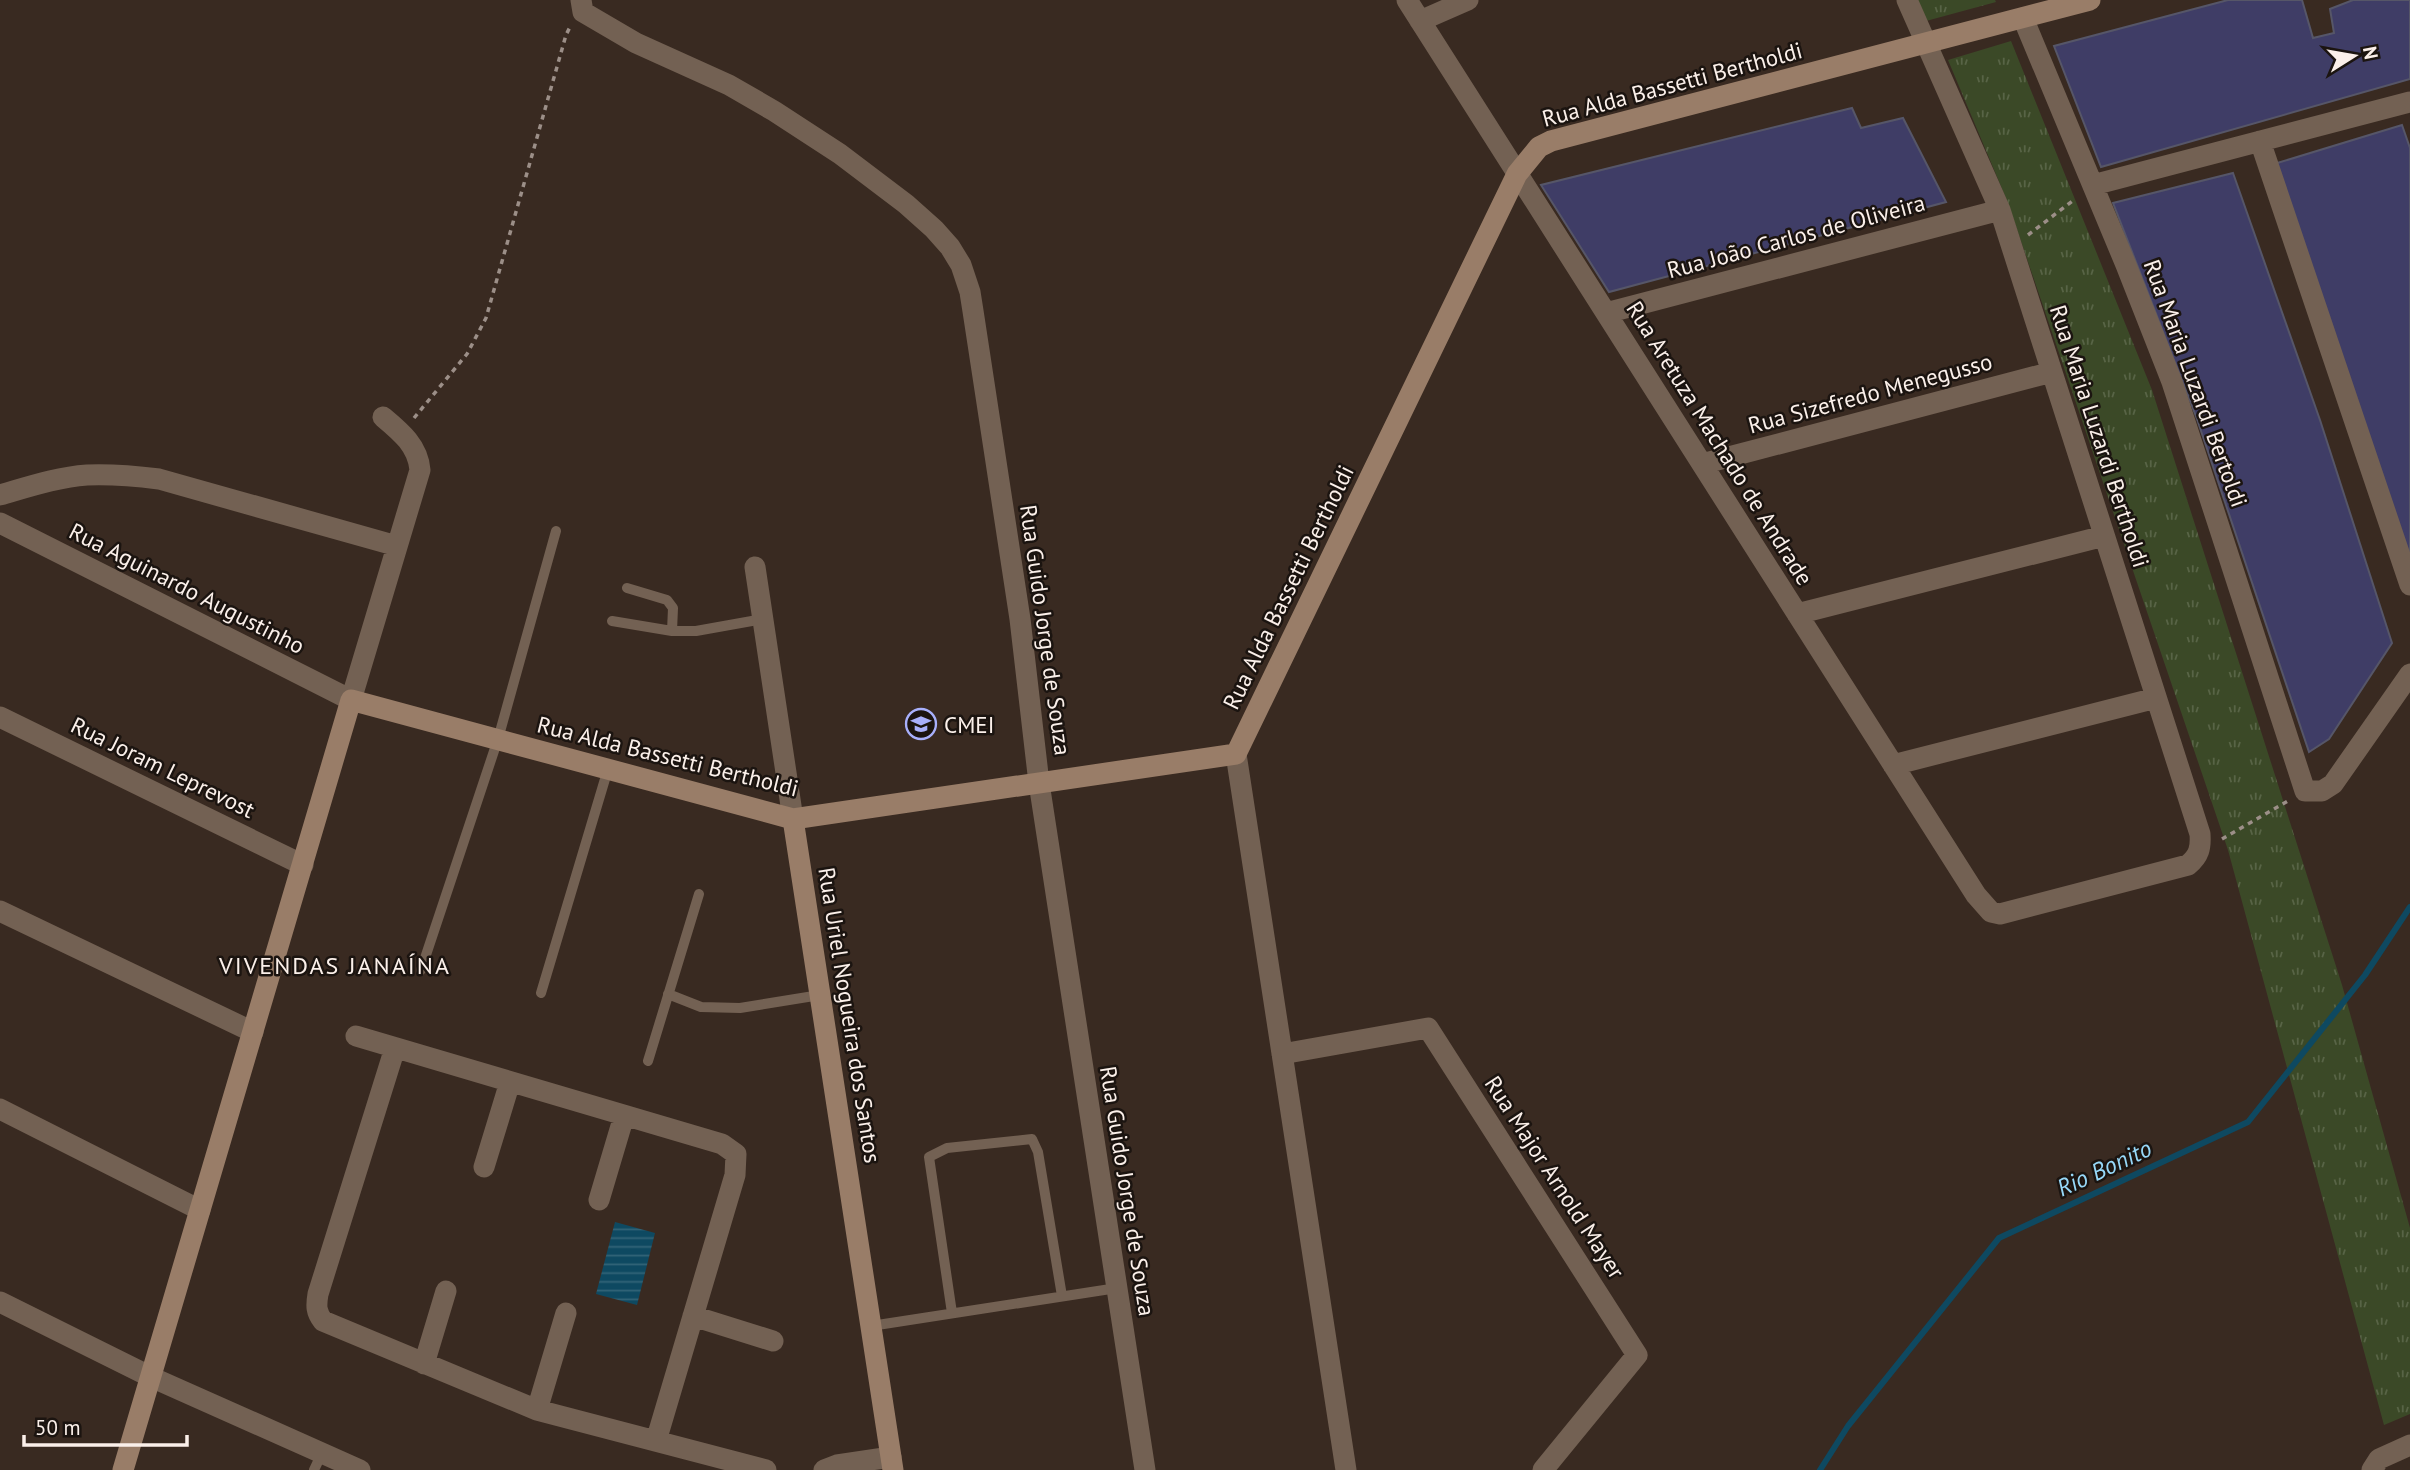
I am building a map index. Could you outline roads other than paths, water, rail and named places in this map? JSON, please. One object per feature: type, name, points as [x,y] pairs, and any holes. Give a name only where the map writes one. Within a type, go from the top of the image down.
[{"type":"street","name":"Rua Guido Jorge de Souza","points":[[564,0],[582,6],[636,43],[729,85],[840,154],[934,229],[961,265],[972,302],[1020,619],[1039,783],[1145,1470]]},
{"type":"street","name":"Rua Aretuza Machado de Andrade","points":[[1407,0],[1976,895],[1991,912]]},
{"type":"street","points":[[1420,21],[1468,0]]},
{"type":"street","points":[[1907,0],[1926,43]]},
{"type":"street","name":"Rua Alda Bassetti Bertholdi","points":[[351,700],[793,819],[1236,754],[1517,174],[1539,148],[1551,141],[1926,43],[2019,9],[2091,0]]},
{"type":"street","name":"Rua Maria Luzardi Bertoldi","points":[[2019,9],[2094,185],[2172,382],[2305,791],[2322,791],[2333,784],[2410,674]]},
{"type":"street","name":"Rua Maria Luzardi Bertholdi","points":[[1926,43],[2000,210],[2200,834],[2199,852],[2188,865],[2009,913],[1991,912]]},
{"type":"street","points":[[2094,185],[2410,102]]},
{"type":"street","points":[[2260,141],[2410,584]]},
{"type":"street","name":"Rua João Carlos de Oliveira","points":[[1606,313],[2000,210]]},
{"type":"street","name":"Rua Sizefredo Menegusso","points":[[1702,464],[2052,372]]},
{"type":"street","points":[[123,1470],[419,470],[416,452],[401,432],[383,417]]},
{"type":"street","points":[[0,495],[84,475],[159,479],[397,546]]},
{"type":"street","name":"Rua Aguinardo Augustinho","points":[[0,523],[351,700]]},
{"type":"street","points":[[1797,614],[2105,536]]},
{"type":"street","name":"Rua Uriel Nogueira dos Santos","points":[[755,567],[892,1464]]},
{"type":"street","points":[[1893,765],[2156,698]]},
{"type":"street","name":"Rua Joram Leprevost","points":[[0,717],[303,865]]},
{"type":"street","points":[[1236,754],[1346,1470]]},
{"type":"street","points":[[0,911],[253,1032]]},
{"type":"street","name":"Rua Major Arnold Mayer","points":[[1282,1054],[1429,1028],[1637,1355],[1543,1470]]},
{"type":"street","points":[[356,1036],[722,1144],[736,1154],[735,1175],[656,1441]]},
{"type":"street","points":[[396,1048],[316,1304],[317,1314],[323,1321],[537,1410],[766,1470]]},
{"type":"street","points":[[484,1167],[510,1082]]},
{"type":"street","points":[[0,1109],[200,1210]]},
{"type":"street","points":[[599,1200],[624,1116]]},
{"type":"street","points":[[424,1364],[446,1291]]},
{"type":"street","points":[[0,1302],[318,1462],[360,1470]]},
{"type":"street","points":[[537,1410],[566,1313]]},
{"type":"street","points":[[693,1316],[773,1341]]},
{"type":"street","points":[[2372,1470],[2379,1460],[2410,1445]]},
{"type":"street","points":[[824,1470],[837,1465],[892,1464]]},
{"type":"lane","points":[[421,970],[498,740],[556,531]]},
{"type":"lane","points":[[627,588],[667,600],[673,608],[672,631]]},
{"type":"lane","points":[[612,621],[672,631],[696,631],[763,619]]},
{"type":"lane","points":[[541,993],[608,769]]},
{"type":"lane","points":[[648,1061],[699,894]]},
{"type":"lane","points":[[668,994],[701,1007],[740,1008],[820,995]]},
{"type":"lane","points":[[952,1314],[929,1157],[947,1148],[1031,1139],[1038,1152],[1062,1296]]},
{"type":"lane","points":[[871,1326],[1117,1288]]},
{"type":"water","points":[[615,1222],[655,1233],[637,1305],[596,1294]]},
{"type":"waterway","name":"Rio Bonito","points":[[1820,1470],[1848,1426],[1999,1238],[2248,1122],[2365,975],[2410,907]]},
{"type":"place","name":"CMEI","points":[[921,724]]},
{"type":"district","name":"VIVENDAS JANAÍNA","points":[[335,965]]}]
